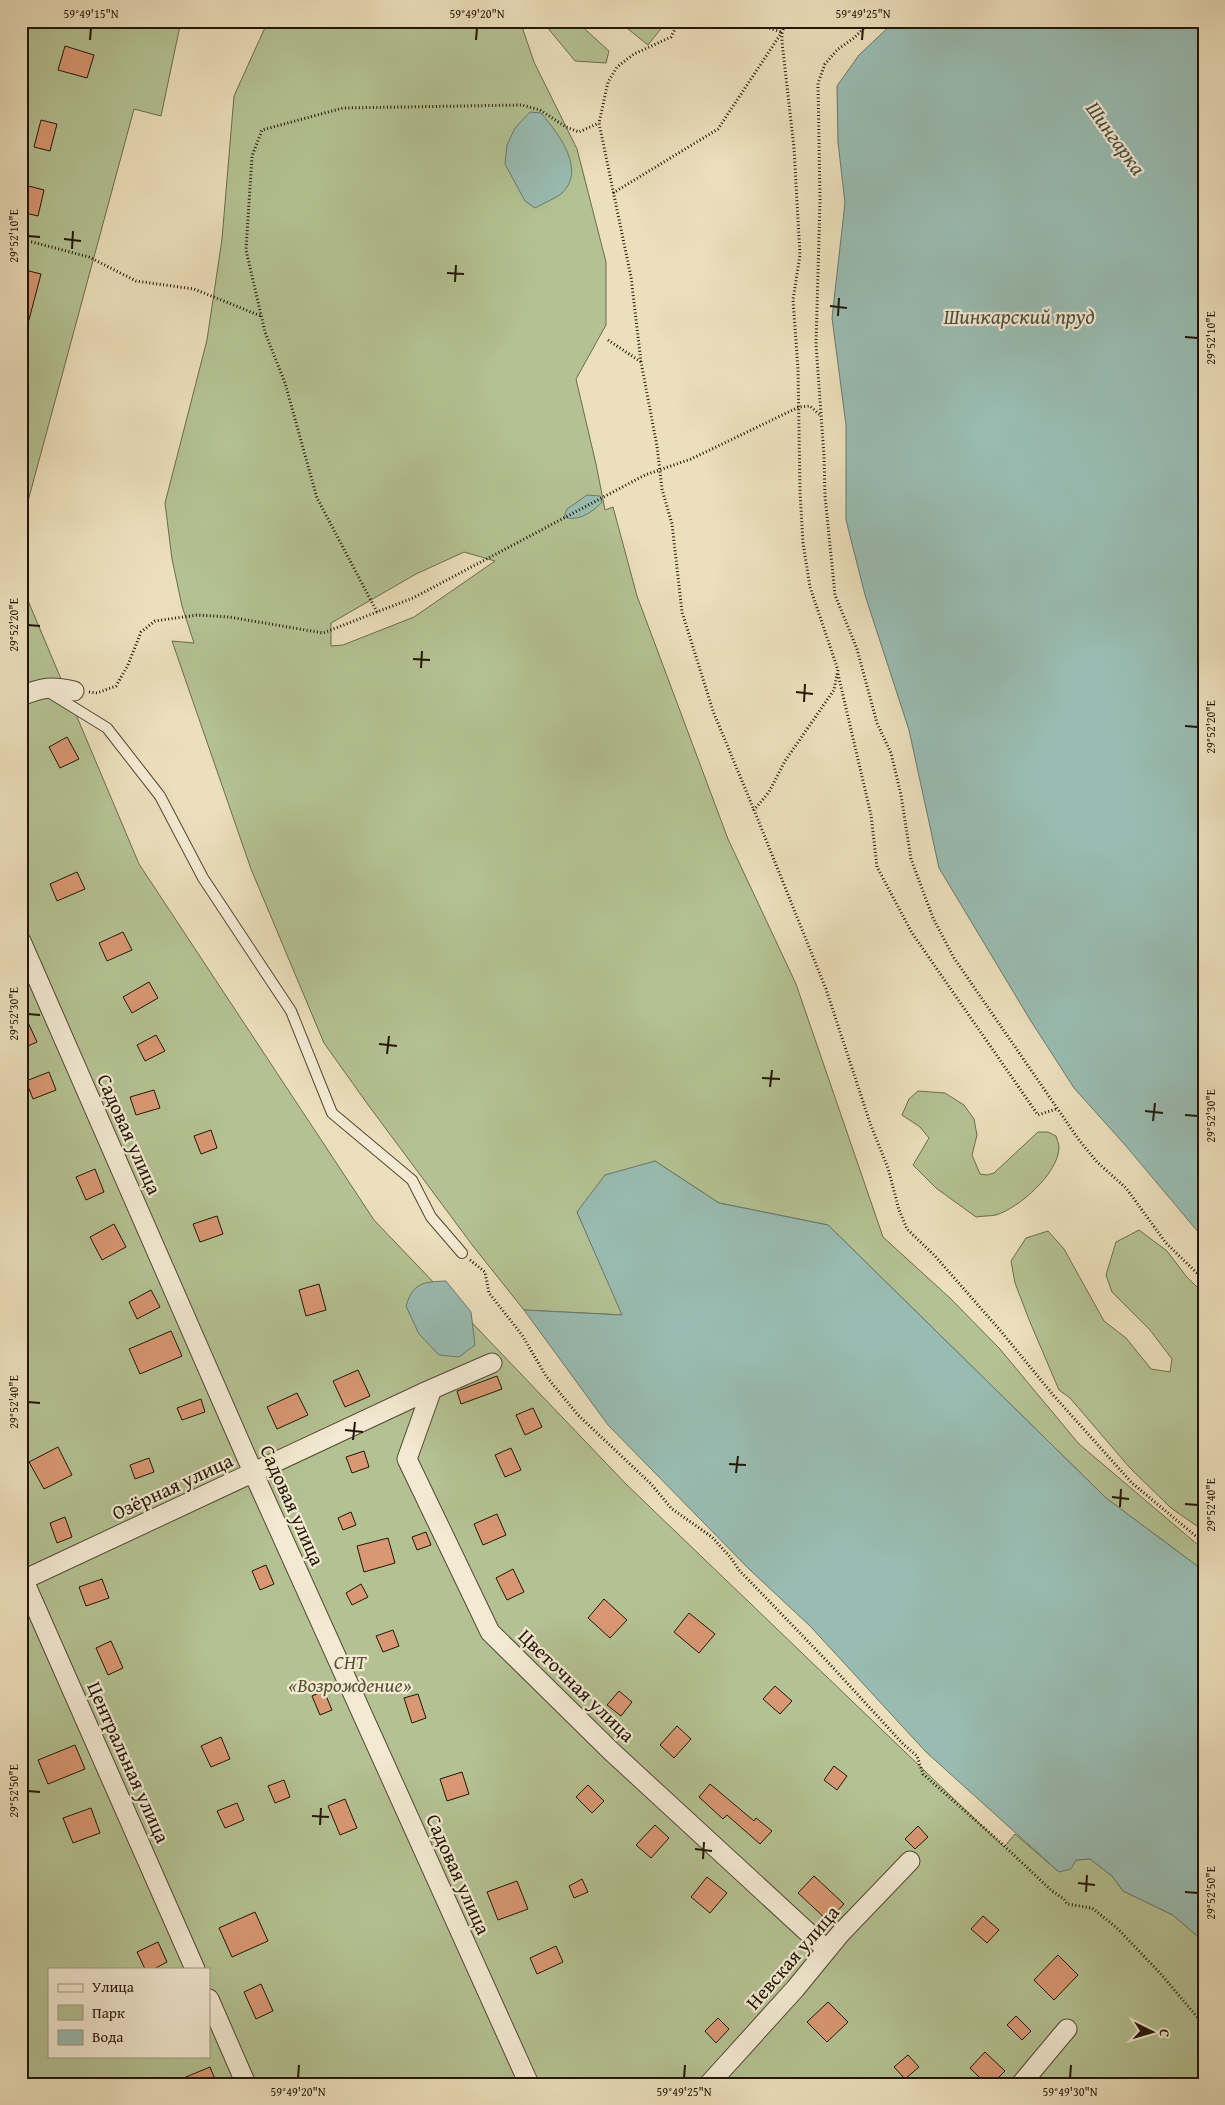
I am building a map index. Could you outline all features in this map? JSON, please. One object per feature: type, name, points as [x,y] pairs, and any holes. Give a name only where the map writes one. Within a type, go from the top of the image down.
[{"type":"street","points":[[21,696],[42,688],[56,687],[74,691]]},
{"type":"street","name":"Садовая улица","points":[[21,941],[253,1472],[529,2084]]},
{"type":"street","name":"Озёрная улица","points":[[22,1578],[427,1391],[492,1363]]},
{"type":"street","name":"Цветочная улица","points":[[427,1391],[408,1459],[490,1632],[612,1752],[827,1950]]},
{"type":"street","name":"Центральная улица","points":[[22,1578],[196,1968]]},
{"type":"street","name":"Невская улица","points":[[709,2084],[796,1989],[827,1950],[910,1861]]},
{"type":"street","points":[[210,2001],[246,2084]]},
{"type":"street","points":[[1020,2084],[1067,2030]]},
{"type":"lane","points":[[42,688],[107,728],[160,796],[203,878],[291,1012],[332,1113],[412,1180],[431,1217],[462,1254]]},
{"type":"path","points":[[678,21],[672,37],[634,54],[617,67],[608,82],[599,123],[631,276],[641,362],[661,470],[662,489],[672,524],[682,612],[713,711],[826,989],[870,1123],[888,1168],[899,1210],[907,1229],[935,1256],[1054,1396],[1126,1476],[1204,1543]]},
{"type":"path","points":[[746,21],[782,32]]},
{"type":"path","points":[[613,193],[718,129],[782,32],[787,21]]},
{"type":"path","points":[[871,21],[854,38],[838,49],[825,64],[818,83],[820,201],[816,344],[825,496],[835,595],[857,648],[877,723],[891,753],[901,795],[910,859],[933,918],[954,958],[1056,1109],[1098,1162],[1126,1188],[1166,1242],[1204,1280]]},
{"type":"path","points":[[782,32],[794,148],[800,255],[794,300],[803,543],[810,587],[838,670],[871,815],[877,867],[912,933],[1038,1115],[1056,1109]]},
{"type":"path","points":[[377,612],[317,498],[285,383],[265,332],[261,316],[246,250],[252,156],[262,130],[343,108],[362,107],[522,105],[540,110],[566,127],[580,132],[599,123]]},
{"type":"path","points":[[21,239],[88,256],[136,281],[194,289],[261,316]]},
{"type":"path","points":[[608,340],[641,362]]},
{"type":"path","points":[[74,691],[97,693],[116,686],[128,665],[141,632],[155,621],[197,615],[221,616],[323,633],[413,598],[645,475],[730,442],[799,407],[810,406],[820,415]]},
{"type":"path","points":[[754,810],[769,792],[785,761],[834,690],[838,670]]},
{"type":"path","points":[[462,1254],[485,1272],[489,1293],[522,1335],[546,1376],[578,1415],[651,1484],[672,1509],[712,1537],[739,1570],[916,1756],[923,1774],[1052,1891],[1064,1899],[1067,1904],[1092,1908],[1117,1928],[1160,1973],[1204,2026]]},
{"type":"green space","points":[[21,21],[181,21],[161,116],[134,109],[21,527]]},
{"type":"green space","points":[[268,21],[520,21],[534,62],[577,149],[606,262],[606,325],[576,379],[605,510],[613,507],[637,596],[728,839],[796,984],[883,1237],[950,1298],[999,1348],[1079,1444],[1204,1550],[1204,1571],[1106,1498],[828,1225],[719,1203],[655,1161],[577,1212],[623,1315],[524,1310],[473,1246],[324,1043],[251,869],[172,641],[194,643],[182,606],[172,559],[165,503],[207,340],[222,239],[234,96]],"holes":[[[464,552],[495,561],[414,617],[343,645],[331,646],[331,623],[416,574]]]},
{"type":"green space","points":[[542,21],[576,21],[609,51],[606,63],[575,61]]},
{"type":"green space","points":[[618,21],[667,21],[648,45]]},
{"type":"green space","name":"СНТ «Возрождение»","points":[[21,584],[139,864],[374,1220],[626,1484],[1004,1847],[1015,1834],[1059,1872],[1076,1860],[1090,1859],[1112,1876],[1123,1891],[1173,1915],[1204,1942],[1204,2084],[21,2084]]},
{"type":"green space","points":[[918,1091],[945,1093],[964,1105],[974,1119],[977,1135],[972,1155],[980,1174],[994,1173],[1038,1132],[1048,1132],[1056,1136],[1059,1147],[1052,1168],[1036,1188],[1016,1205],[996,1215],[976,1217],[936,1188],[913,1165],[929,1138],[920,1127],[902,1115],[909,1099]]},
{"type":"green space","points":[[1139,1230],[1167,1251],[1186,1276],[1204,1294],[1204,1531],[1171,1508],[1130,1468],[1070,1398],[1059,1390],[1015,1283],[1011,1261],[1026,1238],[1048,1231],[1064,1249],[1104,1321],[1126,1338],[1151,1369],[1170,1372],[1172,1359],[1150,1330],[1112,1292],[1106,1275],[1116,1242]]},
{"type":"water","name":"Шинкарский пруд","points":[[895,21],[1204,21],[1204,1239],[1126,1146],[1074,1088],[1029,1018],[939,868],[909,730],[865,595],[846,520],[846,425],[832,318],[845,203],[838,142],[837,86],[859,55]]},
{"type":"water","points":[[530,112],[541,113],[555,130],[567,151],[572,173],[569,183],[562,193],[535,208],[525,201],[505,164],[507,145],[515,128]]},
{"type":"water","points":[[587,495],[600,496],[602,502],[580,517],[564,517],[567,509]]},
{"type":"water","points":[[655,1161],[719,1203],[828,1225],[1106,1498],[1204,1571],[1204,1942],[1173,1915],[1123,1891],[1112,1876],[1090,1859],[1076,1860],[1071,1869],[1059,1872],[926,1752],[810,1626],[750,1570],[608,1425],[524,1310],[622,1315],[577,1212],[605,1175]]},
{"type":"water","points":[[446,1281],[471,1312],[475,1345],[459,1357],[439,1355],[419,1334],[406,1306],[412,1292],[420,1285]]},
{"type":"building","points":[[65,46],[94,55],[87,78],[58,70]]},
{"type":"building","points":[[41,120],[57,124],[50,151],[34,147]]},
{"type":"building","points":[[21,184],[44,190],[38,216],[21,212]]},
{"type":"building","points":[[21,269],[41,274],[26,331],[21,330]]},
{"type":"building","points":[[67,737],[79,759],[60,768],[49,747]]},
{"type":"building","points":[[77,872],[85,889],[57,901],[50,884]]},
{"type":"building","points":[[123,932],[132,950],[107,961],[99,943]]},
{"type":"building","points":[[149,982],[158,998],[132,1013],[123,997]]},
{"type":"building","points":[[21,1007],[37,1042],[21,1049]]},
{"type":"building","points":[[156,1035],[165,1051],[145,1061],[137,1045]]},
{"type":"building","points":[[49,1072],[56,1090],[33,1099],[26,1081]]},
{"type":"building","points":[[154,1090],[160,1108],[136,1115],[130,1097]]},
{"type":"building","points":[[211,1130],[217,1148],[201,1154],[194,1136]]},
{"type":"building","points":[[95,1169],[104,1192],[86,1200],[76,1177]]},
{"type":"building","points":[[217,1216],[223,1234],[200,1242],[193,1224]]},
{"type":"building","points":[[114,1224],[126,1247],[102,1260],[90,1237]]},
{"type":"building","points":[[319,1284],[326,1310],[306,1316],[299,1290]]},
{"type":"building","points":[[151,1290],[160,1307],[137,1319],[129,1302]]},
{"type":"building","points":[[171,1331],[182,1356],[140,1374],[129,1349]]},
{"type":"building","points":[[358,1370],[370,1396],[345,1407],[333,1381]]},
{"type":"building","points":[[497,1376],[502,1389],[461,1404],[457,1391]]},
{"type":"building","points":[[297,1393],[308,1415],[277,1429],[267,1407]]},
{"type":"building","points":[[201,1399],[205,1412],[182,1420],[177,1408]]},
{"type":"building","points":[[533,1408],[542,1427],[525,1435],[516,1415]]},
{"type":"building","points":[[58,1447],[72,1475],[44,1489],[29,1462]]},
{"type":"building","points":[[511,1448],[521,1470],[505,1477],[495,1455]]},
{"type":"building","points":[[364,1451],[369,1467],[352,1473],[346,1457]]},
{"type":"building","points":[[149,1458],[154,1472],[135,1479],[130,1465]]},
{"type":"building","points":[[351,1512],[356,1525],[343,1530],[338,1518]]},
{"type":"building","points":[[497,1514],[506,1535],[483,1545],[474,1524]]},
{"type":"building","points":[[65,1517],[72,1537],[57,1543],[50,1523]]},
{"type":"building","points":[[426,1532],[431,1545],[417,1550],[412,1537]]},
{"type":"building","points":[[388,1538],[395,1563],[364,1572],[357,1546]]},
{"type":"building","points":[[266,1565],[274,1584],[260,1590],[252,1571]]},
{"type":"building","points":[[513,1569],[524,1592],[507,1600],[496,1578]]},
{"type":"building","points":[[102,1579],[109,1598],[86,1606],[79,1587]]},
{"type":"building","points":[[361,1584],[368,1597],[352,1605],[346,1593]]},
{"type":"building","points":[[604,1599],[627,1620],[610,1638],[588,1618]]},
{"type":"building","points":[[689,1613],[715,1634],[699,1653],[674,1632]]},
{"type":"building","points":[[393,1630],[399,1646],[383,1652],[376,1636]]},
{"type":"building","points":[[111,1641],[123,1668],[108,1675],[96,1648]]},
{"type":"building","points":[[775,1686],[792,1701],[780,1714],[763,1699]]},
{"type":"building","points":[[324,1691],[332,1710],[320,1715],[312,1696]]},
{"type":"building","points":[[619,1691],[632,1702],[621,1716],[607,1705]]},
{"type":"building","points":[[418,1694],[426,1718],[412,1723],[404,1698]]},
{"type":"building","points":[[677,1726],[691,1739],[674,1758],[660,1745]]},
{"type":"building","points":[[221,1737],[230,1759],[211,1767],[201,1746]]},
{"type":"building","points":[[75,1745],[85,1769],[48,1784],[38,1760]]},
{"type":"building","points":[[834,1766],[847,1776],[837,1790],[824,1780]]},
{"type":"building","points":[[462,1772],[469,1794],[447,1801],[440,1779]]},
{"type":"building","points":[[284,1780],[290,1797],[275,1803],[268,1786]]},
{"type":"building","points":[[710,1784],[754,1821],[756,1818],[772,1831],[760,1844],[727,1815],[723,1819],[699,1797]]},
{"type":"building","points":[[588,1785],[604,1801],[592,1813],[576,1797]]},
{"type":"building","points":[[345,1799],[357,1828],[340,1835],[328,1806]]},
{"type":"building","points":[[237,1803],[244,1820],[225,1828],[217,1811]]},
{"type":"building","points":[[91,1808],[100,1833],[73,1843],[63,1818]]},
{"type":"building","points":[[655,1825],[669,1838],[651,1858],[636,1845]]},
{"type":"building","points":[[918,1826],[928,1837],[915,1849],[905,1839]]},
{"type":"building","points":[[814,1876],[844,1904],[828,1921],[798,1893]]},
{"type":"building","points":[[707,1877],[727,1893],[710,1913],[691,1897]]},
{"type":"building","points":[[582,1879],[588,1892],[574,1898],[569,1886]]},
{"type":"building","points":[[517,1881],[528,1909],[498,1920],[487,1892]]},
{"type":"building","points":[[255,1912],[268,1941],[232,1957],[219,1928]]},
{"type":"building","points":[[983,1916],[999,1930],[987,1943],[971,1929]]},
{"type":"building","points":[[158,1942],[167,1962],[156,1968],[145,1968],[137,1952]]},
{"type":"building","points":[[556,1946],[563,1962],[537,1974],[530,1958]]},
{"type":"building","points":[[1058,1955],[1078,1975],[1054,2000],[1034,1980]]},
{"type":"building","points":[[261,1984],[273,2011],[256,2019],[244,1992]]},
{"type":"building","points":[[828,2002],[848,2022],[827,2042],[807,2022]]},
{"type":"building","points":[[1016,2016],[1031,2031],[1022,2040],[1007,2025]]},
{"type":"building","points":[[718,2018],[729,2029],[716,2043],[705,2031]]},
{"type":"building","points":[[985,2052],[1005,2071],[992,2084],[986,2084],[970,2068]]},
{"type":"building","points":[[908,2055],[919,2067],[905,2079],[894,2067]]},
{"type":"building","points":[[210,2067],[217,2084],[169,2084]]},
{"type":"water label","name":"Шингарка","points":[[1116,138]]}]
